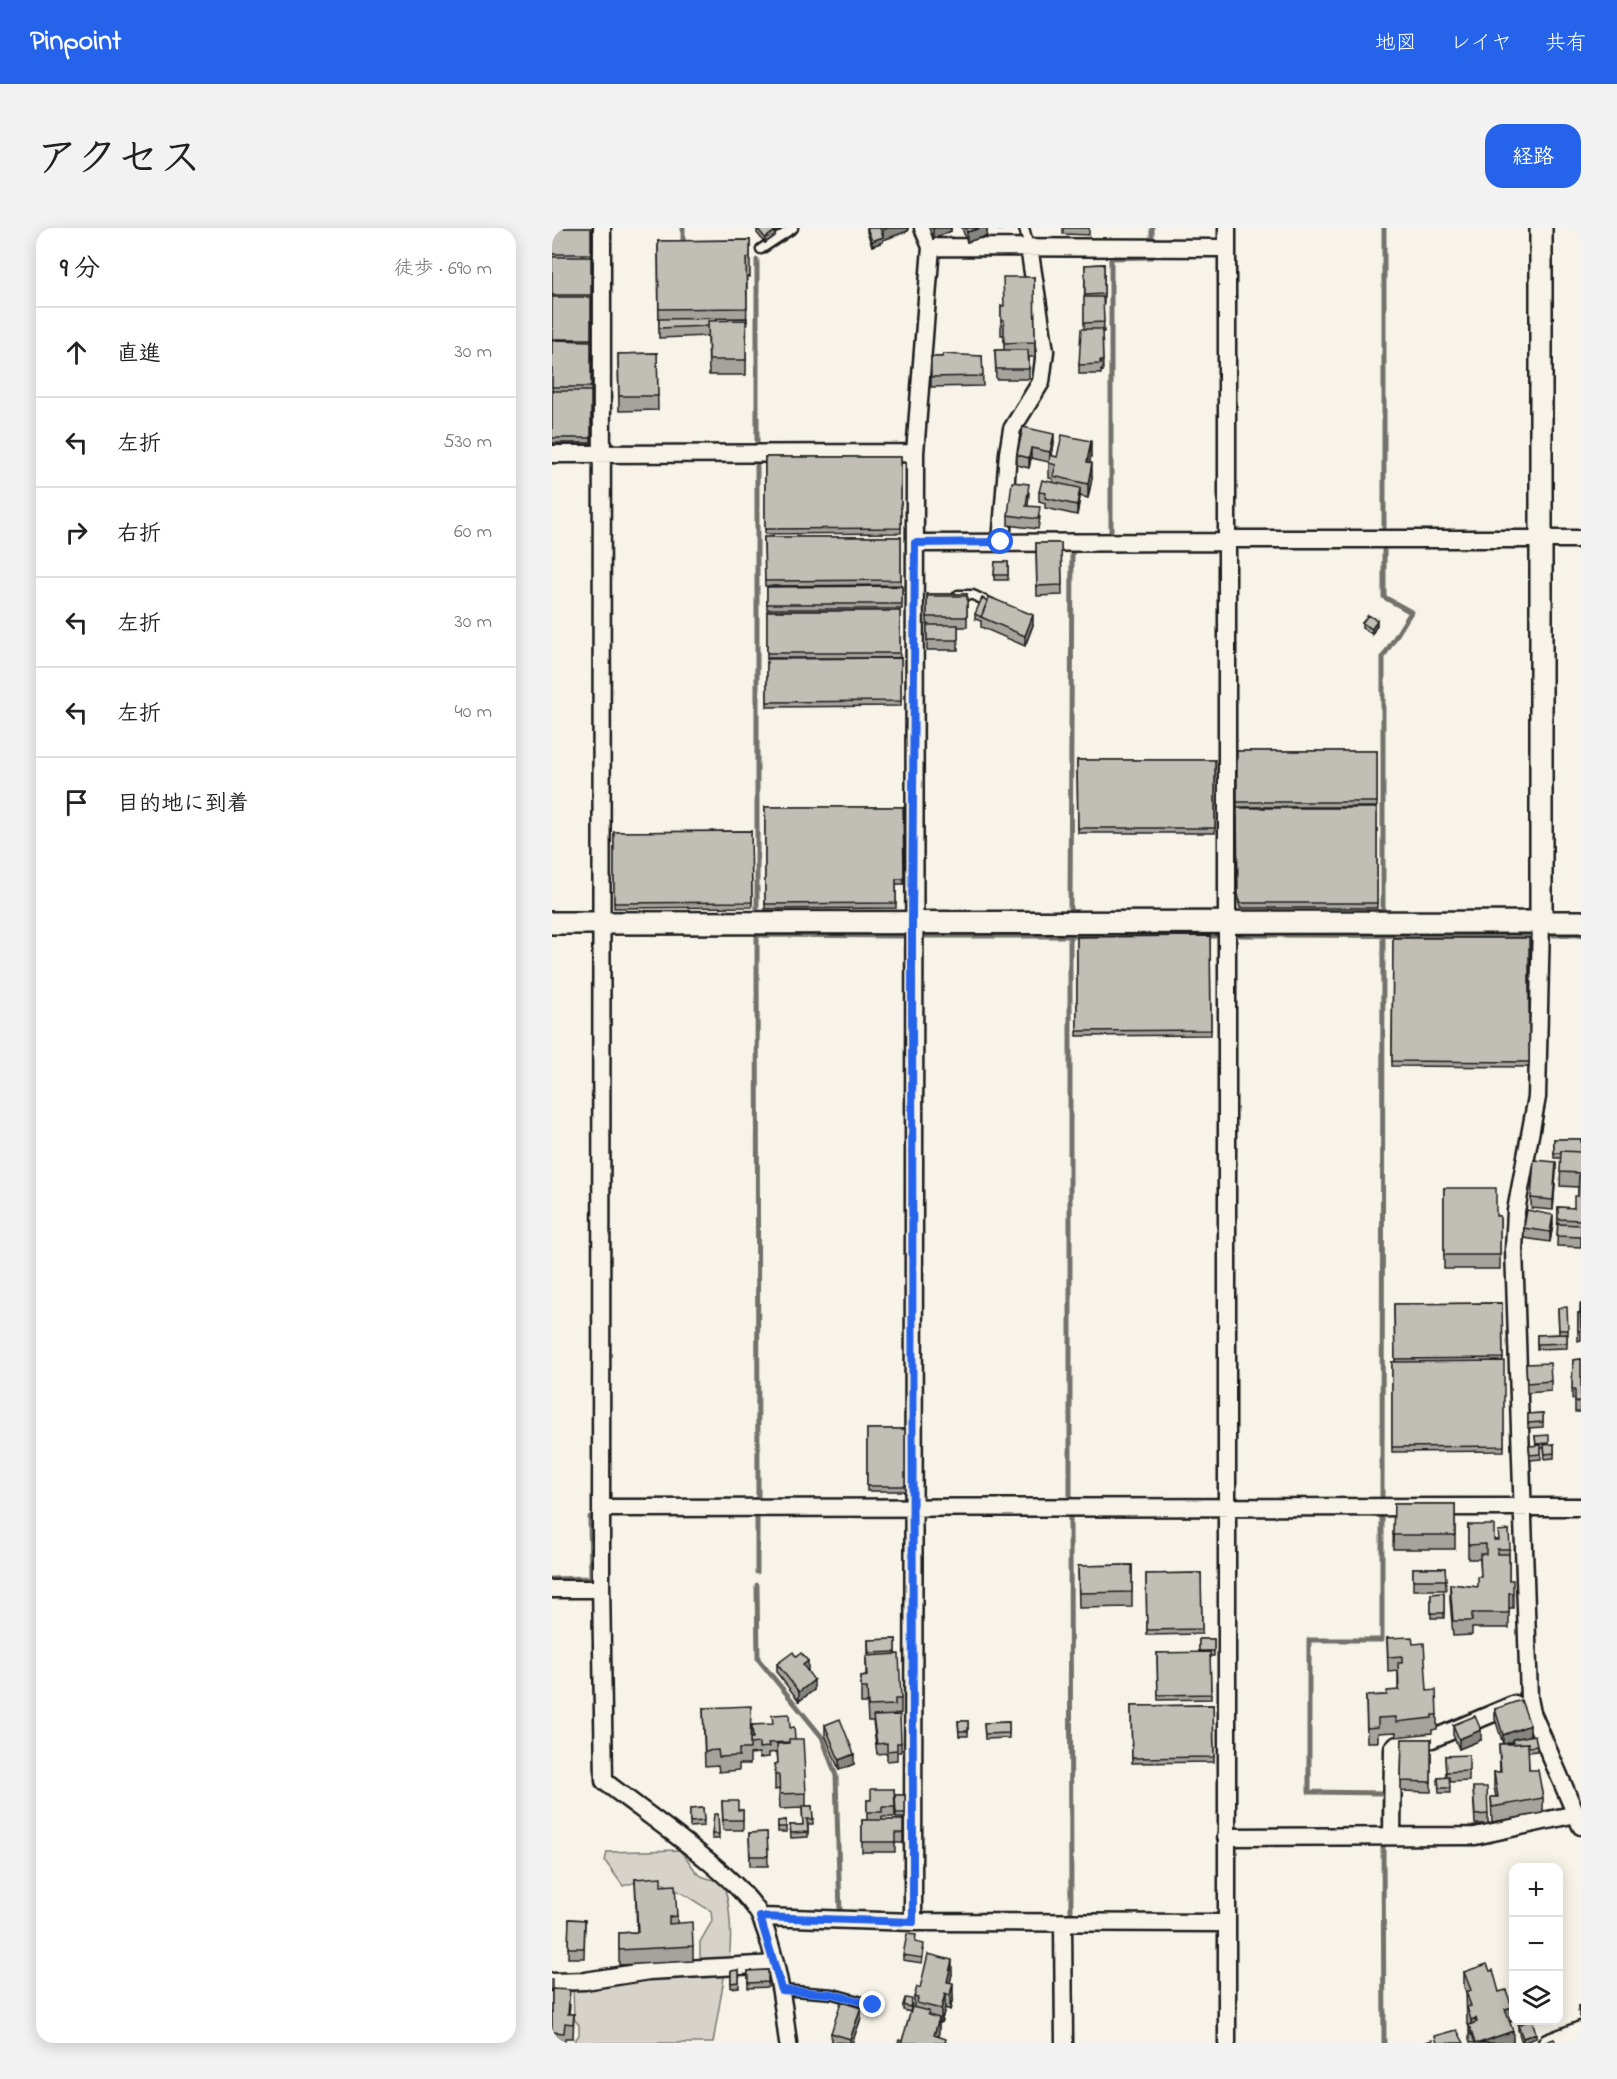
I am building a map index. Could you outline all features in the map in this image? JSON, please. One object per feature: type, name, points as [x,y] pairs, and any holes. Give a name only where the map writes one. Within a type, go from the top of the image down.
[{"type":"street","points":[[602,228],[601,1589],[603,1781],[730,1879],[760,1917],[782,1990],[789,2043]]},
{"type":"street","points":[[913,1922],[912,922],[920,596],[915,543],[915,453],[931,247],[923,228]]},
{"type":"street","points":[[1227,228],[1225,921],[1227,2043]]},
{"type":"street","points":[[1226,1837],[1475,1836],[1578,1820],[1532,1713],[1529,1698],[1514,1249],[1516,1211],[1537,1097],[1540,921],[1541,228]]},
{"type":"street","points":[[931,247],[1227,248]]},
{"type":"street","points":[[1001,542],[1012,429],[1041,382],[1045,367],[1045,351],[1029,247]]},
{"type":"street","points":[[552,454],[915,453]]},
{"type":"street","points":[[915,543],[1581,539]]},
{"type":"street","points":[[552,923],[1581,922]]},
{"type":"street","points":[[601,1508],[1581,1507]]},
{"type":"street","points":[[552,1589],[601,1589]]},
{"type":"street","points":[[1392,1836],[1394,1749],[1397,1745],[1432,1739],[1529,1698]]},
{"type":"street","points":[[760,1917],[913,1922],[1226,1923]]},
{"type":"street","points":[[1063,1923],[1064,2043]]},
{"type":"street","points":[[552,1982],[585,1981],[650,1971],[774,1964]]},
{"type":"street","points":[[1547,2043],[1581,2030]]},
{"type":"lane","points":[[760,249],[793,228]]},
{"type":"lane","points":[[1024,228],[1029,247]]},
{"type":"lane","points":[[949,596],[973,595],[992,604]]},
{"type":"lane","points":[[782,1990],[833,1994],[873,2005]]},
{"type":"shaded area","points":[[679,1850],[703,1877],[721,1881],[727,1897],[730,1919],[729,1959],[705,1961],[700,1958],[700,1942],[712,1921],[711,1911],[657,1881],[644,1880],[623,1886],[605,1861],[607,1852]]},
{"type":"shaded area","points":[[725,1972],[713,2043],[573,2043],[579,2035],[579,2025],[574,2019],[573,1987],[648,1975]]},
{"type":"building","points":[[552,228],[591,228],[591,254],[552,254]]},
{"type":"building","points":[[757,228],[772,228],[775,231],[765,238]]},
{"type":"building","points":[[867,228],[880,228],[883,237],[872,241]]},
{"type":"building","points":[[966,228],[981,228],[967,232]]},
{"type":"building","points":[[750,240],[750,257],[746,258],[747,308],[659,309],[658,241]]},
{"type":"building","points":[[552,257],[591,257],[591,295],[552,295]]},
{"type":"building","points":[[1104,264],[1104,294],[1085,295],[1085,265]]},
{"type":"building","points":[[1003,277],[1034,277],[1035,342],[1004,343],[1004,320],[1001,320],[1001,306],[1004,306]]},
{"type":"building","points":[[552,297],[591,297],[591,339],[552,339]]},
{"type":"building","points":[[1084,297],[1103,297],[1104,322],[1084,323]]},
{"type":"building","points":[[747,318],[747,325],[746,320],[708,321],[708,326],[659,328],[659,319]]},
{"type":"building","points":[[746,320],[746,360],[709,360],[708,321]]},
{"type":"building","points":[[1081,329],[1102,329],[1103,361],[1100,361],[1101,364],[1079,365]]},
{"type":"building","points":[[552,340],[591,341],[591,387],[552,387]]},
{"type":"building","points":[[995,350],[1028,350],[1029,369],[996,369]]},
{"type":"building","points":[[657,353],[658,396],[619,396],[618,354]]},
{"type":"building","points":[[943,354],[982,356],[983,376],[931,377],[931,357],[942,357]]},
{"type":"building","points":[[552,391],[591,391],[591,438],[552,438]]},
{"type":"building","points":[[1023,427],[1054,434],[1050,452],[1031,448],[1029,458],[1017,455]]},
{"type":"building","points":[[1062,435],[1091,441],[1087,462],[1092,463],[1088,484],[1053,476],[1056,465],[1049,463],[1050,455],[1057,457]]},
{"type":"building","points":[[765,457],[901,457],[901,528],[765,529]]},
{"type":"building","points":[[1042,480],[1080,488],[1077,505],[1045,498],[1046,493],[1039,492]]},
{"type":"building","points":[[1012,482],[1029,484],[1026,506],[1040,507],[1038,519],[1008,515]]},
{"type":"building","points":[[764,537],[901,537],[901,580],[765,581]]},
{"type":"building","points":[[1036,543],[1061,543],[1062,585],[1037,586]]},
{"type":"building","points":[[995,562],[1008,562],[1008,575],[994,575]]},
{"type":"building","points":[[902,586],[902,604],[767,604],[767,587]]},
{"type":"building","points":[[927,594],[967,594],[967,596],[927,596]]},
{"type":"building","points":[[927,596],[967,596],[967,617],[927,617]]},
{"type":"building","points":[[989,597],[1033,615],[1025,636],[981,617]]},
{"type":"building","points":[[982,598],[988,601],[981,617],[975,614]]},
{"type":"building","points":[[767,611],[900,611],[900,653],[767,653]]},
{"type":"building","points":[[1368,615],[1377,620],[1372,629],[1362,623]]},
{"type":"building","points":[[927,625],[958,625],[958,640],[927,640]]},
{"type":"building","points":[[901,658],[901,701],[767,702],[767,659]]},
{"type":"building","points":[[1237,751],[1377,751],[1377,802],[1237,802]]},
{"type":"building","points":[[1077,760],[1215,760],[1215,828],[1078,828]]},
{"type":"building","points":[[765,807],[903,807],[904,879],[896,879],[896,903],[765,904]]},
{"type":"building","points":[[1237,808],[1377,808],[1377,903],[1240,903]]},
{"type":"building","points":[[751,831],[752,902],[614,903],[614,832]]},
{"type":"building","points":[[1210,936],[1211,1030],[1077,1031],[1077,937]]},
{"type":"building","points":[[1393,938],[1529,938],[1529,1062],[1392,1061]]},
{"type":"building","points":[[1554,1139],[1581,1139],[1581,1152],[1554,1153]]},
{"type":"building","points":[[1561,1151],[1581,1152],[1581,1220],[1558,1219],[1558,1207],[1574,1208],[1574,1196],[1578,1196],[1579,1173],[1560,1172]]},
{"type":"building","points":[[1534,1160],[1556,1162],[1553,1200],[1531,1198]]},
{"type":"building","points":[[1444,1188],[1496,1188],[1496,1216],[1500,1216],[1500,1255],[1444,1255]]},
{"type":"building","points":[[1527,1210],[1553,1215],[1550,1232],[1524,1228]]},
{"type":"building","points":[[1558,1224],[1581,1225],[1581,1237],[1557,1236]]},
{"type":"building","points":[[1502,1303],[1503,1358],[1395,1359],[1394,1304]]},
{"type":"building","points":[[1567,1307],[1568,1330],[1559,1330],[1558,1308]]},
{"type":"building","points":[[1578,1313],[1580,1313],[1581,1331],[1578,1331]]},
{"type":"building","points":[[1567,1334],[1567,1343],[1537,1344],[1537,1335]]},
{"type":"building","points":[[1581,1359],[1581,1402],[1575,1402],[1575,1389],[1572,1389],[1573,1360]]},
{"type":"building","points":[[1504,1361],[1504,1446],[1392,1447],[1392,1362]]},
{"type":"building","points":[[1550,1363],[1551,1381],[1527,1383],[1526,1364]]},
{"type":"building","points":[[1543,1413],[1543,1422],[1528,1423],[1528,1414]]},
{"type":"building","points":[[867,1429],[905,1429],[905,1486],[867,1486]]},
{"type":"building","points":[[1549,1435],[1549,1443],[1536,1444],[1535,1436]]},
{"type":"building","points":[[1554,1444],[1554,1453],[1545,1454],[1544,1445]]},
{"type":"building","points":[[1541,1445],[1541,1454],[1530,1455],[1529,1446]]},
{"type":"building","points":[[1394,1504],[1455,1504],[1455,1535],[1393,1535]]},
{"type":"building","points":[[1468,1525],[1494,1525],[1494,1540],[1499,1540],[1498,1531],[1509,1530],[1510,1549],[1497,1549],[1497,1554],[1509,1554],[1509,1580],[1513,1580],[1513,1593],[1509,1593],[1509,1613],[1472,1613],[1472,1621],[1453,1621],[1450,1584],[1478,1587],[1478,1577],[1481,1577],[1480,1554],[1486,1554],[1486,1544],[1468,1545]]},
{"type":"building","points":[[1132,1565],[1132,1592],[1079,1593],[1078,1566]]},
{"type":"building","points":[[1413,1568],[1445,1568],[1446,1580],[1413,1580]]},
{"type":"building","points":[[1201,1573],[1202,1629],[1147,1630],[1146,1574]]},
{"type":"building","points":[[1444,1593],[1444,1613],[1431,1613],[1431,1594]]},
{"type":"building","points":[[1412,1637],[1413,1644],[1424,1643],[1427,1691],[1436,1690],[1437,1715],[1432,1715],[1432,1718],[1396,1722],[1396,1717],[1378,1718],[1378,1727],[1367,1728],[1366,1696],[1387,1695],[1387,1691],[1399,1690],[1398,1663],[1402,1663],[1402,1656],[1388,1657],[1387,1638]]},
{"type":"building","points":[[896,1639],[896,1652],[869,1653],[868,1640]]},
{"type":"building","points":[[1199,1639],[1214,1639],[1214,1651],[1199,1651]]},
{"type":"building","points":[[793,1652],[796,1657],[801,1653],[808,1661],[803,1665],[814,1680],[799,1692],[777,1664]]},
{"type":"building","points":[[1210,1652],[1211,1694],[1158,1695],[1157,1653]]},
{"type":"building","points":[[899,1654],[901,1699],[895,1699],[895,1705],[868,1706],[867,1688],[861,1688],[861,1677],[867,1676],[866,1656]]},
{"type":"building","points":[[1521,1700],[1530,1725],[1503,1735],[1495,1709]]},
{"type":"building","points":[[1213,1705],[1214,1757],[1132,1758],[1131,1706]]},
{"type":"building","points":[[751,1706],[750,1749],[739,1749],[739,1756],[719,1757],[718,1750],[705,1751],[703,1708]]},
{"type":"building","points":[[789,1714],[790,1728],[794,1727],[795,1739],[789,1739],[789,1742],[768,1743],[769,1747],[759,1748],[759,1743],[750,1744],[750,1738],[753,1738],[752,1725],[773,1724],[772,1715]]},
{"type":"building","points":[[900,1715],[901,1743],[897,1743],[897,1750],[887,1751],[887,1743],[877,1744],[873,1716]]},
{"type":"building","points":[[1475,1716],[1481,1730],[1459,1739],[1453,1725]]},
{"type":"building","points":[[840,1719],[854,1754],[839,1760],[825,1725]]},
{"type":"building","points":[[958,1721],[968,1721],[968,1731],[959,1731]]},
{"type":"building","points":[[1009,1722],[1009,1733],[985,1734],[984,1723]]},
{"type":"building","points":[[1535,1735],[1537,1746],[1528,1747],[1528,1743],[1513,1744],[1513,1739]]},
{"type":"building","points":[[789,1739],[803,1739],[806,1793],[780,1794],[779,1775],[775,1775],[775,1764],[778,1763],[777,1744],[789,1743]]},
{"type":"building","points":[[1402,1739],[1431,1739],[1431,1782],[1401,1781]]},
{"type":"building","points":[[1528,1743],[1529,1770],[1538,1770],[1543,1798],[1492,1807],[1491,1797],[1498,1797],[1494,1772],[1501,1772],[1499,1744]]},
{"type":"building","points":[[1469,1755],[1469,1771],[1446,1772],[1445,1756]]},
{"type":"building","points":[[1449,1777],[1450,1788],[1439,1788],[1438,1778]]},
{"type":"building","points":[[1473,1787],[1487,1787],[1488,1814],[1475,1815]]},
{"type":"building","points":[[871,1789],[894,1789],[895,1807],[882,1807],[882,1812],[867,1812],[867,1800],[871,1800]]},
{"type":"building","points":[[895,1795],[905,1795],[905,1813],[896,1813]]},
{"type":"building","points":[[722,1801],[738,1801],[738,1810],[743,1810],[743,1820],[723,1820]]},
{"type":"building","points":[[802,1806],[812,1806],[813,1819],[807,1819],[808,1832],[791,1833],[790,1825],[803,1825]]},
{"type":"building","points":[[703,1808],[704,1821],[690,1822],[690,1809]]},
{"type":"building","points":[[714,1814],[718,1814],[719,1834],[712,1834]]},
{"type":"building","points":[[786,1820],[786,1827],[778,1827],[778,1821]]},
{"type":"building","points":[[862,1820],[903,1820],[903,1833],[895,1833],[895,1842],[862,1842]]},
{"type":"building","points":[[767,1832],[768,1856],[750,1856],[749,1833]]},
{"type":"building","points":[[661,1877],[661,1886],[675,1885],[677,1916],[669,1917],[669,1924],[692,1922],[693,1946],[619,1950],[619,1933],[638,1932],[635,1879]]},
{"type":"building","points":[[569,1919],[585,1920],[584,1948],[568,1948]]},
{"type":"building","points":[[907,1934],[916,1935],[915,1942],[924,1944],[922,1958],[903,1955]]},
{"type":"building","points":[[928,1954],[952,1960],[947,1982],[953,1983],[950,1995],[945,1994],[941,2009],[917,2003],[918,1998],[914,1997],[917,1987],[920,1988]]},
{"type":"building","points":[[1487,1964],[1490,1971],[1493,1970],[1499,1992],[1506,1990],[1509,1998],[1509,2008],[1505,2009],[1513,2031],[1475,2043],[1469,2025],[1477,2022],[1476,2018],[1471,2020],[1467,2007],[1471,2006],[1466,1992],[1471,1990],[1464,1972]]},
{"type":"building","points":[[739,1970],[739,1982],[731,1983],[731,1971]]},
{"type":"building","points":[[768,1970],[768,1982],[748,1983],[748,1971]]},
{"type":"building","points":[[552,1989],[570,1990],[568,2014],[574,2014],[573,2024],[565,2023],[564,2033],[552,2032]]},
{"type":"building","points":[[905,1998],[912,1999],[910,2007],[903,2005]]},
{"type":"building","points":[[841,2002],[861,2008],[850,2039],[831,2033]]},
{"type":"building","points":[[912,2007],[929,2011],[928,2015],[939,2018],[934,2035],[946,2039],[945,2043],[898,2043],[899,2040],[902,2041]]},
{"type":"building","points":[[1518,2025],[1534,2025],[1536,2033],[1523,2038]]},
{"type":"building","points":[[1457,2030],[1464,2043],[1437,2043],[1435,2036]]},
{"type":"building","points":[[1554,2039],[1556,2043],[1543,2043]]},
{"type":"waterway","points":[[683,228],[683,247]]},
{"type":"waterway","points":[[1152,228],[1152,236]]},
{"type":"waterway","points":[[1384,228],[1384,527]]},
{"type":"waterway","points":[[1111,537],[1111,258],[1152,257],[1152,254]]},
{"type":"waterway","points":[[757,260],[757,447]]},
{"type":"waterway","points":[[757,460],[757,911]]},
{"type":"waterway","points":[[1070,909],[1072,551],[1086,550]]},
{"type":"waterway","points":[[1383,909],[1383,657],[1411,612],[1384,597],[1384,550]]},
{"type":"waterway","points":[[758,1498],[757,935],[902,936]]},
{"type":"waterway","points":[[1240,935],[1529,936]]},
{"type":"waterway","points":[[1554,935],[1581,935]]},
{"type":"waterway","points":[[925,936],[1215,936]]},
{"type":"waterway","points":[[1070,936],[1070,1498]]},
{"type":"waterway","points":[[1382,1498],[1383,936]]},
{"type":"waterway","points":[[757,1514],[757,1572]]},
{"type":"waterway","points":[[1070,1515],[1071,1915]]},
{"type":"waterway","points":[[1382,1516],[1382,1640],[1309,1640],[1309,1792],[1384,1793],[1384,1822]]},
{"type":"waterway","points":[[552,1579],[591,1578],[590,1517]]},
{"type":"waterway","points":[[757,1585],[758,1659],[822,1737],[836,1776],[840,1913]]},
{"type":"waterway","points":[[1383,1843],[1384,2043]]},
{"type":"route","points":[[873,2005],[833,1994],[782,1990],[760,1917],[913,1922],[912,922],[915,543],[1001,542]]}]
